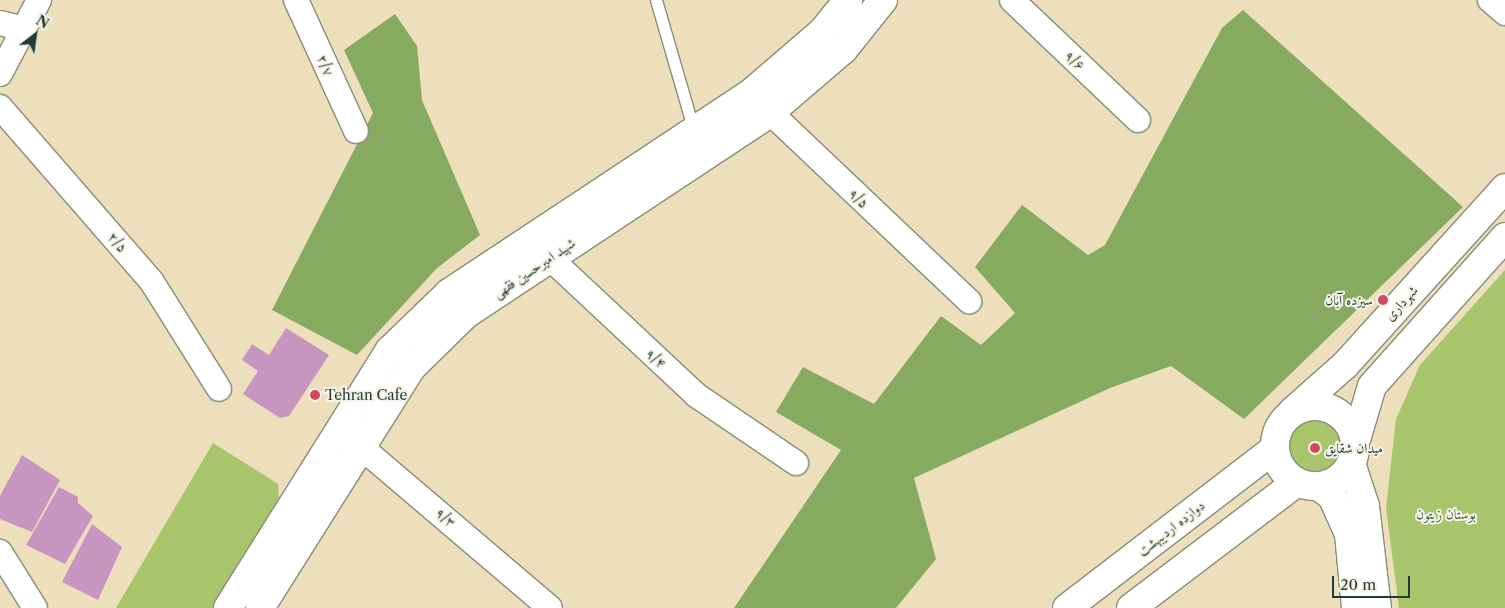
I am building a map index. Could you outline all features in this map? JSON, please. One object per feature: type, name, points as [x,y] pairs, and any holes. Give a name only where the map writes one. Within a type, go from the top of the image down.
[{"type":"street","points":[[0,74],[39,0]]},
{"type":"street","name":"۲/۷","points":[[296,0],[356,131]]},
{"type":"street","name":"شهید امیرحسین فقهی","points":[[228,608],[390,350],[449,293],[530,236],[751,93],[823,31],[848,0]]},
{"type":"street","name":"شهید امیرحسین فقهی","points":[[260,608],[361,444],[412,368],[466,314],[546,259],[768,114],[842,50],[883,0]]},
{"type":"street","name":"۹/۶","points":[[1012,0],[1138,120]]},
{"type":"street","points":[[1490,0],[1505,13]]},
{"type":"street","points":[[0,23],[24,29]]},
{"type":"street","name":"۹/۵","points":[[751,93],[768,114],[969,300]]},
{"type":"street","name":"۲/۵","points":[[0,107],[152,282],[219,389]]},
{"type":"street","name":"شهرداری","points":[[1292,412],[1346,364],[1505,188]]},
{"type":"street","name":"۹/۴","points":[[530,236],[546,259],[696,395],[796,463]]},
{"type":"street","points":[[1131,608],[1308,484],[1332,482],[1353,453],[1372,386],[1505,237]]},
{"type":"street","points":[[1356,608],[1349,534],[1332,496],[1308,484],[1278,462],[1274,449],[1278,428],[1292,412],[1319,405],[1332,409],[1352,429],[1353,453],[1365,506],[1377,608]]},
{"type":"street","name":"۹/۳","points":[[339,430],[361,444],[550,608]]},
{"type":"street","name":"دوازده اردیبهشت","points":[[1067,608],[1274,449]]},
{"type":"street","points":[[0,552],[35,608]]},
{"type":"lane","points":[[656,0],[694,130]]},
{"type":"green space","points":[[1243,10],[1463,207],[1244,419],[1171,366],[1110,388],[914,478],[936,559],[896,608],[734,608],[841,450],[776,412],[803,367],[874,404],[941,316],[981,345],[1015,313],[975,267],[1022,205],[1088,255],[1105,245],[1222,28]]},
{"type":"green space","points":[[395,14],[417,46],[422,100],[480,235],[436,269],[357,355],[272,310],[373,113],[344,50]]},
{"type":"green space","name":"بوستان زیتون","points":[[1505,270],[1505,608],[1399,608],[1386,508],[1396,419],[1420,365]]},
{"type":"green space","name":"میدان شقایق","points":[[1309,413],[1321,413],[1338,422],[1345,433],[1347,445],[1345,457],[1338,468],[1321,477],[1309,477],[1297,472],[1288,463],[1283,451],[1283,439],[1288,427],[1297,418]]},
{"type":"green space","points":[[213,443],[278,484],[279,504],[215,608],[116,608]]},
{"type":"building","points":[[286,328],[329,355],[289,416],[280,418],[243,394],[258,371],[242,360],[252,344],[269,355]]},
{"type":"building","points":[[22,455],[60,480],[32,532],[0,519],[0,496]]},
{"type":"building","points":[[59,487],[78,497],[78,503],[93,516],[65,564],[26,545]]},
{"type":"building","points":[[92,524],[122,547],[98,600],[62,582]]},
{"type":"place","name":"سیزده آبان","points":[[1383,300]]},
{"type":"place","name":"Tehran Cafe","points":[[315,395]]},
{"type":"place","name":"میدان شقایق","points":[[1315,448]]}]
